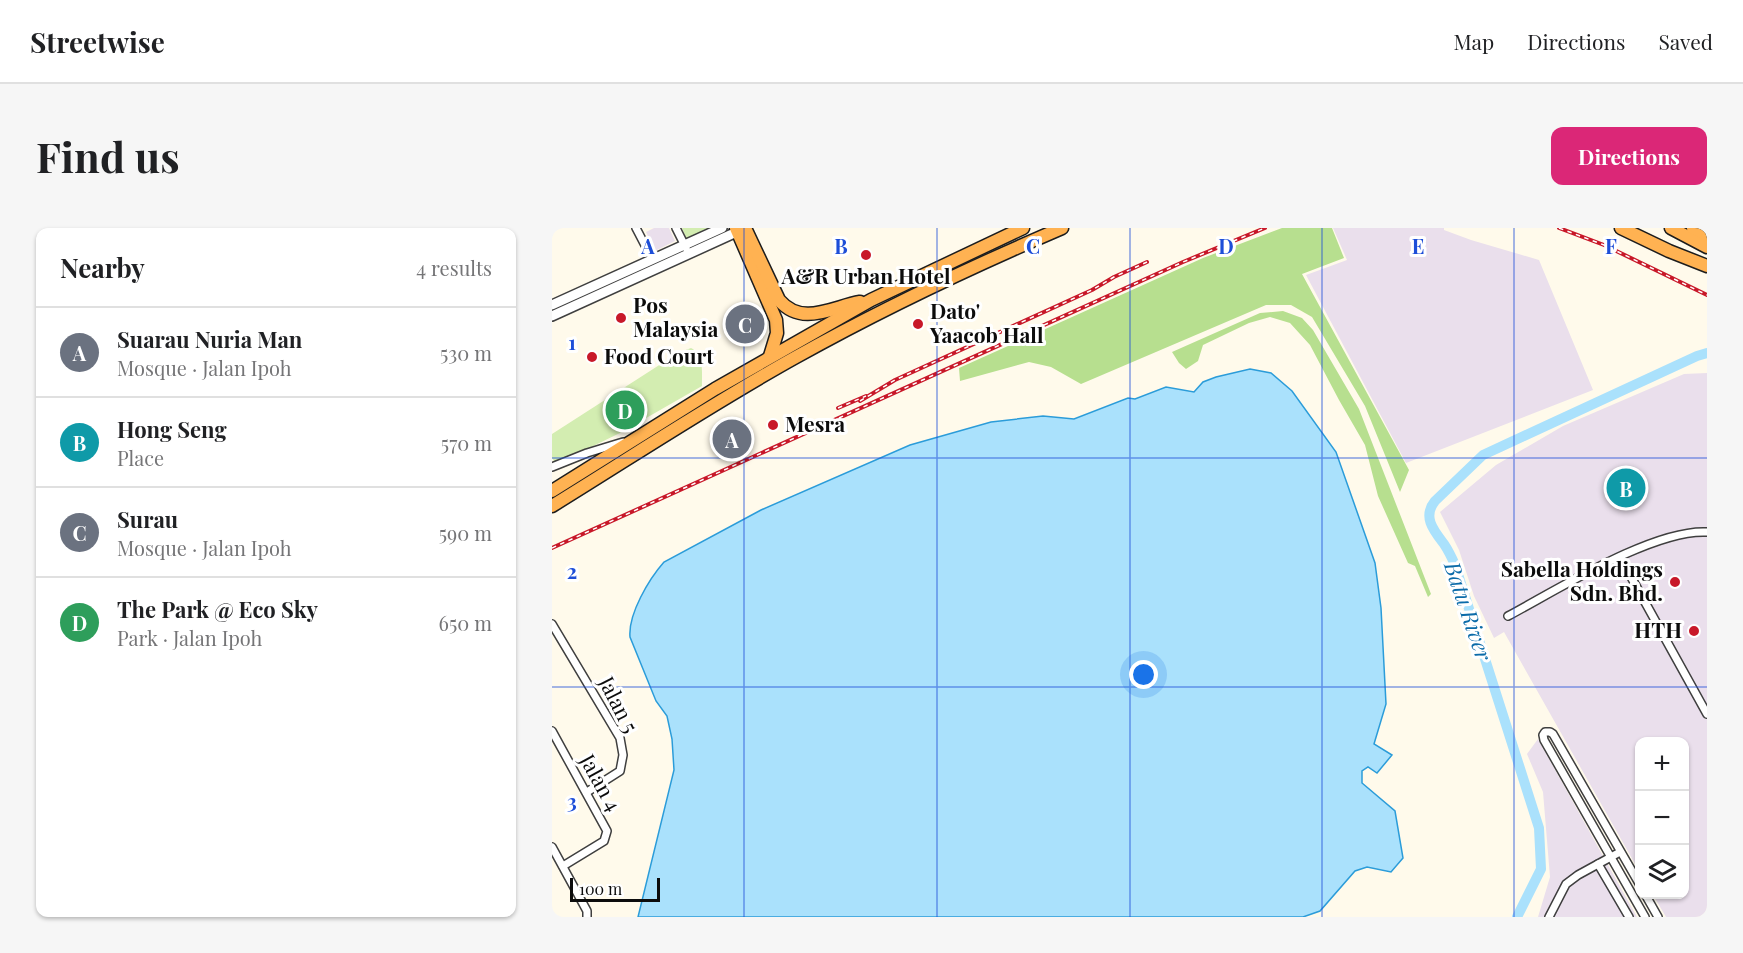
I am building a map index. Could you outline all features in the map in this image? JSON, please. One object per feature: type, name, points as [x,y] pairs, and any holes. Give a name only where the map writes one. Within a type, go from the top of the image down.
[{"type":"highway","points":[[552,491],[770,356],[871,300],[1023,228]]},
{"type":"highway","points":[[552,506],[795,357],[942,281],[1061,228]]},
{"type":"highway","points":[[1623,228],[1669,251],[1707,266]]},
{"type":"highway","points":[[1671,228],[1707,247]]},
{"type":"highway","points":[[1693,228],[1707,235]]},
{"type":"highway","points":[[741,229],[786,309],[819,314],[871,300]]},
{"type":"highway","points":[[741,229],[776,320],[777,333],[770,356]]},
{"type":"street","points":[[646,228],[637,230],[648,251]]},
{"type":"street","points":[[676,228],[686,249]]},
{"type":"street","points":[[552,316],[686,249],[722,228]]},
{"type":"street","points":[[552,305],[686,249],[741,229]]},
{"type":"street","points":[[552,467],[586,453],[638,438]]},
{"type":"street","points":[[1508,616],[1620,557],[1646,546],[1679,535],[1707,532]]},
{"type":"street","points":[[1620,557],[1707,714]]},
{"type":"street","name":"Jalan 5","points":[[552,624],[620,738],[623,755],[620,771],[587,792]]},
{"type":"street","name":"Jalan 4","points":[[552,731],[607,831],[604,842],[563,866]]},
{"type":"street","points":[[1635,877],[1553,734],[1545,732],[1544,740],[1645,917]]},
{"type":"street","points":[[552,847],[587,911],[587,917]]},
{"type":"street","points":[[1549,917],[1563,887],[1578,875],[1620,852]]},
{"type":"street","points":[[1598,864],[1629,917]]},
{"type":"street","points":[[1648,899],[1658,917]]},
{"type":"shaded area","points":[[654,228],[669,228],[675,241],[655,251],[646,232]]},
{"type":"shaded area","points":[[1333,228],[1444,228],[1444,230],[1471,240],[1539,260],[1593,390],[1406,463],[1306,275],[1347,260]]},
{"type":"shaded area","points":[[1707,373],[1707,917],[1666,917],[1655,899],[1689,899],[1689,737],[1635,737],[1635,864],[1504,632],[1494,638],[1474,596],[1459,550],[1440,512],[1496,465],[1563,426],[1684,374]]},
{"type":"shaded area","points":[[1538,739],[1637,917],[1538,917],[1550,877],[1543,792],[1527,754]]},
{"type":"green space","points":[[682,228],[715,228],[687,240]]},
{"type":"green space","points":[[1282,228],[1332,228],[1344,258],[1302,274],[1409,470],[1400,492],[1365,406],[1312,317],[1291,305],[1266,305],[1081,384],[1051,367],[1029,362],[960,381],[959,368],[1203,258]]},
{"type":"green space","points":[[1283,311],[1302,318],[1313,330],[1359,409],[1431,594],[1428,597],[1415,566],[1408,563],[1378,496],[1365,445],[1310,345],[1290,323],[1270,317],[1249,323],[1203,345],[1198,361],[1186,369],[1172,352],[1260,313]]},
{"type":"green space","points":[[691,348],[700,359],[702,386],[620,433],[556,464],[552,458],[552,434],[678,353]]},
{"type":"water","points":[[1250,369],[1271,373],[1292,391],[1336,452],[1375,563],[1381,608],[1386,704],[1374,744],[1392,755],[1377,773],[1368,767],[1362,771],[1362,783],[1395,811],[1403,858],[1391,872],[1367,867],[1355,871],[1320,911],[1303,917],[638,917],[674,770],[672,739],[667,716],[656,701],[630,637],[630,628],[641,597],[664,562],[761,510],[910,445],[991,422],[1043,416],[1074,419],[1128,398],[1135,399],[1166,387],[1194,392],[1203,382]]},
{"type":"waterway","name":"Batu River","points":[[1517,917],[1541,869],[1539,828],[1455,565],[1431,524],[1429,518],[1431,507],[1483,455],[1707,353]]},
{"type":"railway","points":[[552,548],[1183,262],[1265,228]]},
{"type":"railway","points":[[1559,228],[1604,245],[1707,295]]},
{"type":"railway","points":[[860,401],[895,380],[1092,290],[1147,262]]},
{"type":"railway","points":[[838,408],[866,396]]},
{"type":"place","name":"A&R Urban Hotel","points":[[866,255]]},
{"type":"place","name":"Pos Malaysia","points":[[621,318]]},
{"type":"place","name":"Surau","points":[[745,324]]},
{"type":"place","name":"Dato' Yaacob Hall","points":[[918,324]]},
{"type":"place","name":"Food Court","points":[[592,357]]},
{"type":"place","name":"The Park @ Eco Sky","points":[[625,410]]},
{"type":"place","name":"Mesra","points":[[773,425]]},
{"type":"place","name":"Suarau Nuria Man","points":[[732,439]]},
{"type":"place","name":"Hong Seng","points":[[1626,488]]},
{"type":"place","name":"Sabella Holdings Sdn. Bhd.","points":[[1675,582]]},
{"type":"place","name":"HTH","points":[[1694,631]]}]
